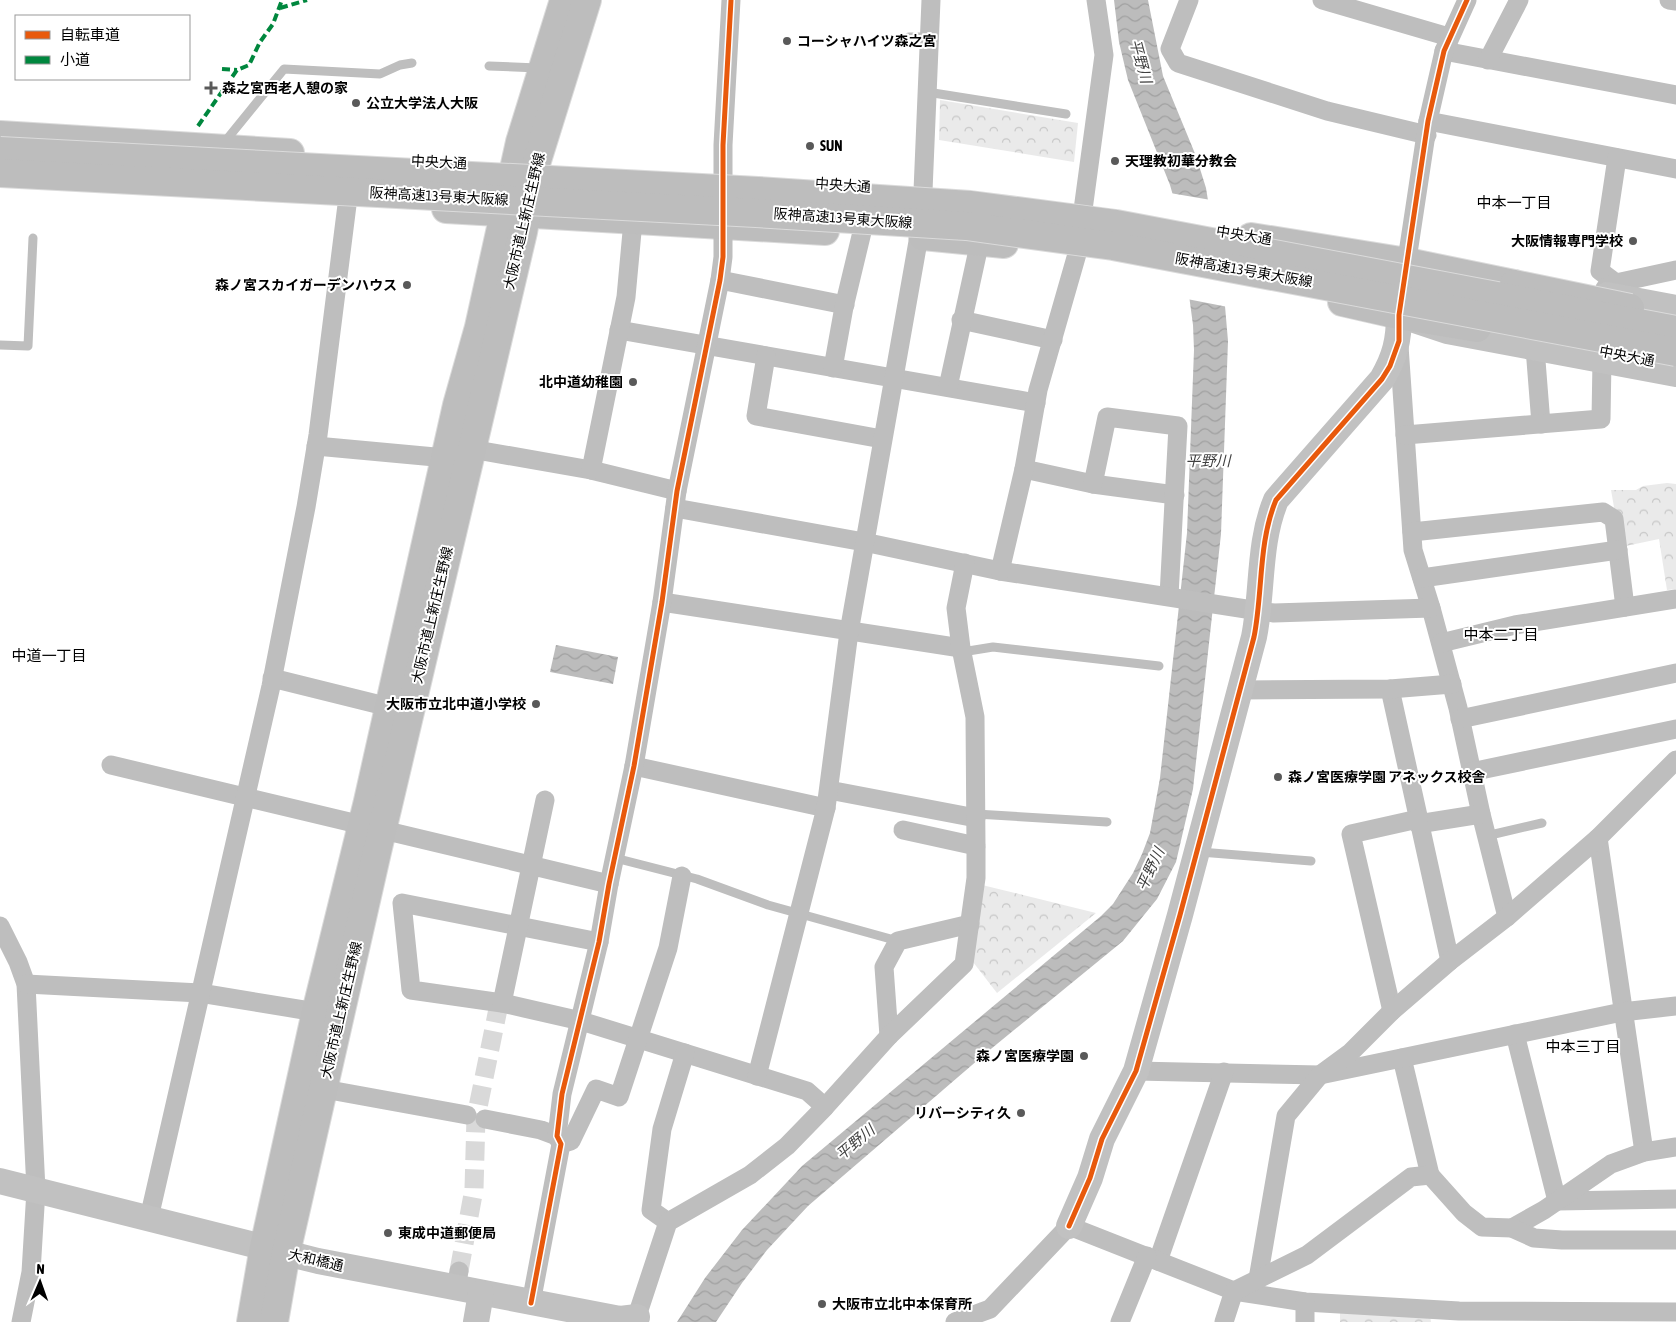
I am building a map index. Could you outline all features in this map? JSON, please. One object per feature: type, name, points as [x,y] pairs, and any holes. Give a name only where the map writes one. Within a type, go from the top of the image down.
[{"type":"main road","name":"大阪市道上新庄生野線","points":[[251,1322],[324,1089],[372,826],[388,707],[446,458],[515,215],[541,68],[564,0]]},
{"type":"main road","name":"大阪市道上新庄生野線","points":[[524,167],[586,0]]},
{"type":"main road","name":"中央大通","points":[[0,135],[524,167],[723,177],[923,190],[1046,202],[1084,210],[1407,262],[1676,318]]},
{"type":"main road","name":"阪神高速13号東大阪線","points":[[0,151],[758,191],[970,205],[1116,224],[1676,330]]},
{"type":"main road","name":"阪神高速13号東大阪線","points":[[0,173],[756,212],[966,226],[1122,248],[1676,352]]},
{"type":"main road","name":"中央大通","points":[[0,186],[515,215],[862,232],[980,241],[1240,278],[1399,328],[1502,332],[1676,365]]},
{"type":"main road","name":"大阪市道上新庄生野線","points":[[274,1322],[275,1250],[316,1012],[372,826],[471,449],[523,232],[515,215]]},
{"type":"street","points":[[531,1303],[559,1140],[562,1094],[599,942],[609,884],[634,766],[662,602],[676,500],[720,280],[731,0]]},
{"type":"street","points":[[923,190],[930,0]]},
{"type":"street","points":[[1000,571],[1024,469],[1036,403],[1077,254],[1104,54],[1096,0]]},
{"type":"street","points":[[1189,0],[1170,49],[1178,62],[1327,112],[1676,169]]},
{"type":"street","points":[[955,1322],[990,1308],[1069,1226],[1090,1178],[1102,1139],[1136,1071],[1241,690],[1259,611],[1267,523],[1276,500],[1382,379],[1390,366],[1399,328],[1427,128],[1447,44],[1468,0]]},
{"type":"street","points":[[1488,60],[1519,0]]},
{"type":"street","points":[[1669,0],[1676,2]]},
{"type":"street","points":[[1329,1],[1488,60],[1676,95]]},
{"type":"street","points":[[1605,288],[1600,271],[1617,158]]},
{"type":"street","points":[[150,1218],[272,678],[306,507],[316,446],[347,205]]},
{"type":"street","points":[[591,470],[626,297],[633,221]]},
{"type":"street","points":[[833,368],[862,232]]},
{"type":"street","points":[[757,1076],[828,799],[849,632],[919,236]]},
{"type":"street","points":[[948,387],[961,320],[980,241]]},
{"type":"street","points":[[1407,262],[1465,264],[1605,288],[1676,308]]},
{"type":"street","points":[[1605,288],[1676,270]]},
{"type":"street","points":[[720,280],[845,305]]},
{"type":"street","points":[[961,320],[1053,340]]},
{"type":"street","points":[[1399,328],[1446,331],[1676,374]]},
{"type":"street","points":[[1399,328],[1413,550],[1452,684],[1480,814],[1507,917]]},
{"type":"street","points":[[619,330],[1036,403]]},
{"type":"street","points":[[1535,348],[1541,424]]},
{"type":"street","points":[[766,356],[756,416],[882,439]]},
{"type":"street","points":[[1405,434],[1601,419],[1602,360]]},
{"type":"street","points":[[1093,484],[1107,417],[1178,426],[1172,596]]},
{"type":"street","points":[[316,446],[446,458]]},
{"type":"street","points":[[471,449],[591,470],[676,500],[1000,571],[1172,596],[1215,605],[1259,611],[1431,608]]},
{"type":"street","points":[[1024,469],[1093,484],[1175,495]]},
{"type":"street","points":[[1412,532],[1603,512],[1614,519],[1626,607]]},
{"type":"street","points":[[1422,578],[1618,550]]},
{"type":"street","points":[[640,1320],[668,1222],[750,1175],[787,1146],[889,1036],[964,964],[970,924],[976,846],[976,816],[975,717],[956,608],[964,563]]},
{"type":"street","points":[[1441,643],[1515,625],[1676,599]]},
{"type":"street","points":[[662,602],[962,650]]},
{"type":"street","points":[[1460,719],[1676,673]]},
{"type":"street","points":[[272,678],[388,707]]},
{"type":"street","points":[[1241,690],[1390,689],[1452,684]]},
{"type":"street","points":[[1390,689],[1450,961]]},
{"type":"street","points":[[1471,772],[1676,729]]},
{"type":"street","points":[[1258,1279],[1286,1116],[1320,1075],[1350,1053],[1392,1011],[1450,961],[1507,917],[1598,838],[1676,760]]},
{"type":"street","points":[[111,765],[609,884]]},
{"type":"street","points":[[634,766],[828,799],[976,816]]},
{"type":"street","points":[[502,1003],[545,800]]},
{"type":"street","points":[[1392,1011],[1351,834],[1418,822],[1480,814]]},
{"type":"street","points":[[903,830],[976,846]]},
{"type":"street","points":[[1598,838],[1644,1152]]},
{"type":"street","points":[[485,1119],[541,1130],[559,1140],[571,1141],[596,1089],[619,1096],[668,948],[682,876]]},
{"type":"street","points":[[599,942],[402,903],[411,990],[502,1003],[581,1021],[807,1092],[825,1107]]},
{"type":"street","points":[[889,1036],[884,968],[898,941],[970,924]]},
{"type":"street","points":[[0,926],[18,962],[26,984],[36,1190],[31,1272],[21,1322]]},
{"type":"street","points":[[26,984],[200,993],[316,1012]]},
{"type":"street","points":[[1136,1071],[1320,1075],[1622,1012],[1676,1006]]},
{"type":"street","points":[[1515,1034],[1557,1200]]},
{"type":"street","points":[[668,1222],[651,1210],[660,1138],[685,1053]]},
{"type":"street","points":[[1402,1058],[1430,1175],[1464,1213],[1482,1227],[1512,1228],[1534,1238],[1562,1240],[1676,1240]]},
{"type":"street","points":[[1120,1322],[1152,1259],[1224,1072]]},
{"type":"street","points":[[324,1089],[467,1115]]},
{"type":"street","points":[[1512,1228],[1544,1210],[1611,1164],[1644,1152],[1676,1147]]},
{"type":"street","points":[[1224,1322],[1234,1291],[1306,1255],[1411,1177],[1430,1175]]},
{"type":"street","name":"大和橋通","points":[[0,1180],[318,1261],[457,1280],[481,1293],[620,1319],[640,1320]]},
{"type":"street","points":[[1557,1200],[1676,1199]]},
{"type":"street","points":[[1069,1226],[1234,1291],[1305,1302],[1459,1311],[1508,1316],[1615,1317],[1676,1312]]},
{"type":"street","points":[[476,1322],[481,1293]]},
{"type":"street","points":[[1305,1302],[1305,1322]]},
{"type":"lane","points":[[909,37],[930,32]]},
{"type":"lane","points":[[220,149],[284,69],[380,74],[400,65],[412,63]]},
{"type":"lane","points":[[488,66],[541,68]]},
{"type":"lane","points":[[927,92],[1066,114]]},
{"type":"lane","points":[[0,345],[28,346],[33,238]]},
{"type":"lane","points":[[962,650],[992,647],[1159,666]]},
{"type":"lane","points":[[976,816],[1108,822]]},
{"type":"lane","points":[[1486,836],[1542,824]]},
{"type":"lane","points":[[1197,852],[1311,861]]},
{"type":"lane","points":[[615,858],[682,876],[800,914],[898,941]]},
{"type":"green space","points":[[940,100],[1078,123],[1074,162],[939,140]]},
{"type":"green space","points":[[1667,483],[1676,484],[1676,589],[1667,590],[1659,539],[1621,547],[1611,490],[1636,490],[1643,486]]},
{"type":"green space","points":[[982,885],[1096,913],[997,993],[973,962]]},
{"type":"green space","points":[[1340,1312],[1430,1316],[1431,1322],[1340,1322]]},
{"type":"water","name":"平野川","points":[[1114,0],[1148,0],[1163,76],[1196,156],[1206,188],[1225,306],[1228,341],[1221,534],[1193,789],[1176,862],[1157,899],[1123,941],[986,1053],[808,1206],[767,1250],[716,1322],[677,1322],[705,1278],[742,1230],[802,1166],[1113,904],[1133,873],[1150,833],[1160,778],[1187,533],[1194,350],[1193,325],[1178,213],[1170,185],[1128,80],[1119,42]]},
{"type":"water","points":[[556,645],[618,657],[613,684],[550,672]]},
{"type":"pier","points":[[1170,193],[1211,200],[1228,307],[1187,299],[1175,214]]},
{"type":"tunnel","points":[[459,1271],[474,1189],[476,1117],[498,1009],[502,1003]]},
{"type":"marked path","points":[[198,126],[237,70],[249,65],[260,42],[273,24],[282,0]]},
{"type":"marked path","points":[[280,8],[307,0]]},
{"type":"marked path","points":[[222,69],[237,70]]},
{"type":"cycle path","points":[[531,1303],[561,1144],[557,1136],[562,1094],[599,942],[609,884],[634,766],[662,602],[677,491],[720,280],[723,257],[723,145],[731,0]]},
{"type":"cycle path","points":[[1069,1226],[1090,1178],[1102,1139],[1136,1071],[1180,915],[1254,637],[1266,533],[1270,516],[1276,500],[1382,379],[1390,366],[1399,341],[1399,315],[1428,121],[1444,51],[1467,0]]},
{"type":"place","name":"コーシャハイツ森之宮","points":[[787,41]]},
{"type":"place","name":"森之宮西老人憩の家","points":[[211,88]]},
{"type":"place","name":"公立大学法人大阪","points":[[356,103]]},
{"type":"place","name":"SUN","points":[[810,146]]},
{"type":"place","name":"天理教初華分教会","points":[[1115,161]]},
{"type":"place","name":"大阪情報専門学校","points":[[1633,241]]},
{"type":"place","name":"森ノ宮スカイガーデンハウス","points":[[407,285]]},
{"type":"place","name":"北中道幼稚園","points":[[633,382]]},
{"type":"place","name":"大阪市立北中道小学校","points":[[536,704]]},
{"type":"place","name":"森ノ宮医療学園 アネックス校舎","points":[[1278,777]]},
{"type":"place","name":"森ノ宮医療学園","points":[[1084,1056]]},
{"type":"place","name":"リバーシティ久","points":[[1021,1113]]},
{"type":"place","name":"東成中道郵便局","points":[[388,1233]]},
{"type":"place","name":"大阪市立北中本保育所","points":[[822,1304]]},
{"type":"district","name":"中本一丁目","points":[[1514,202]]},
{"type":"district","name":"中本二丁目","points":[[1501,634]]},
{"type":"district","name":"中道一丁目","points":[[49,655]]},
{"type":"district","name":"中本三丁目","points":[[1583,1046]]}]
